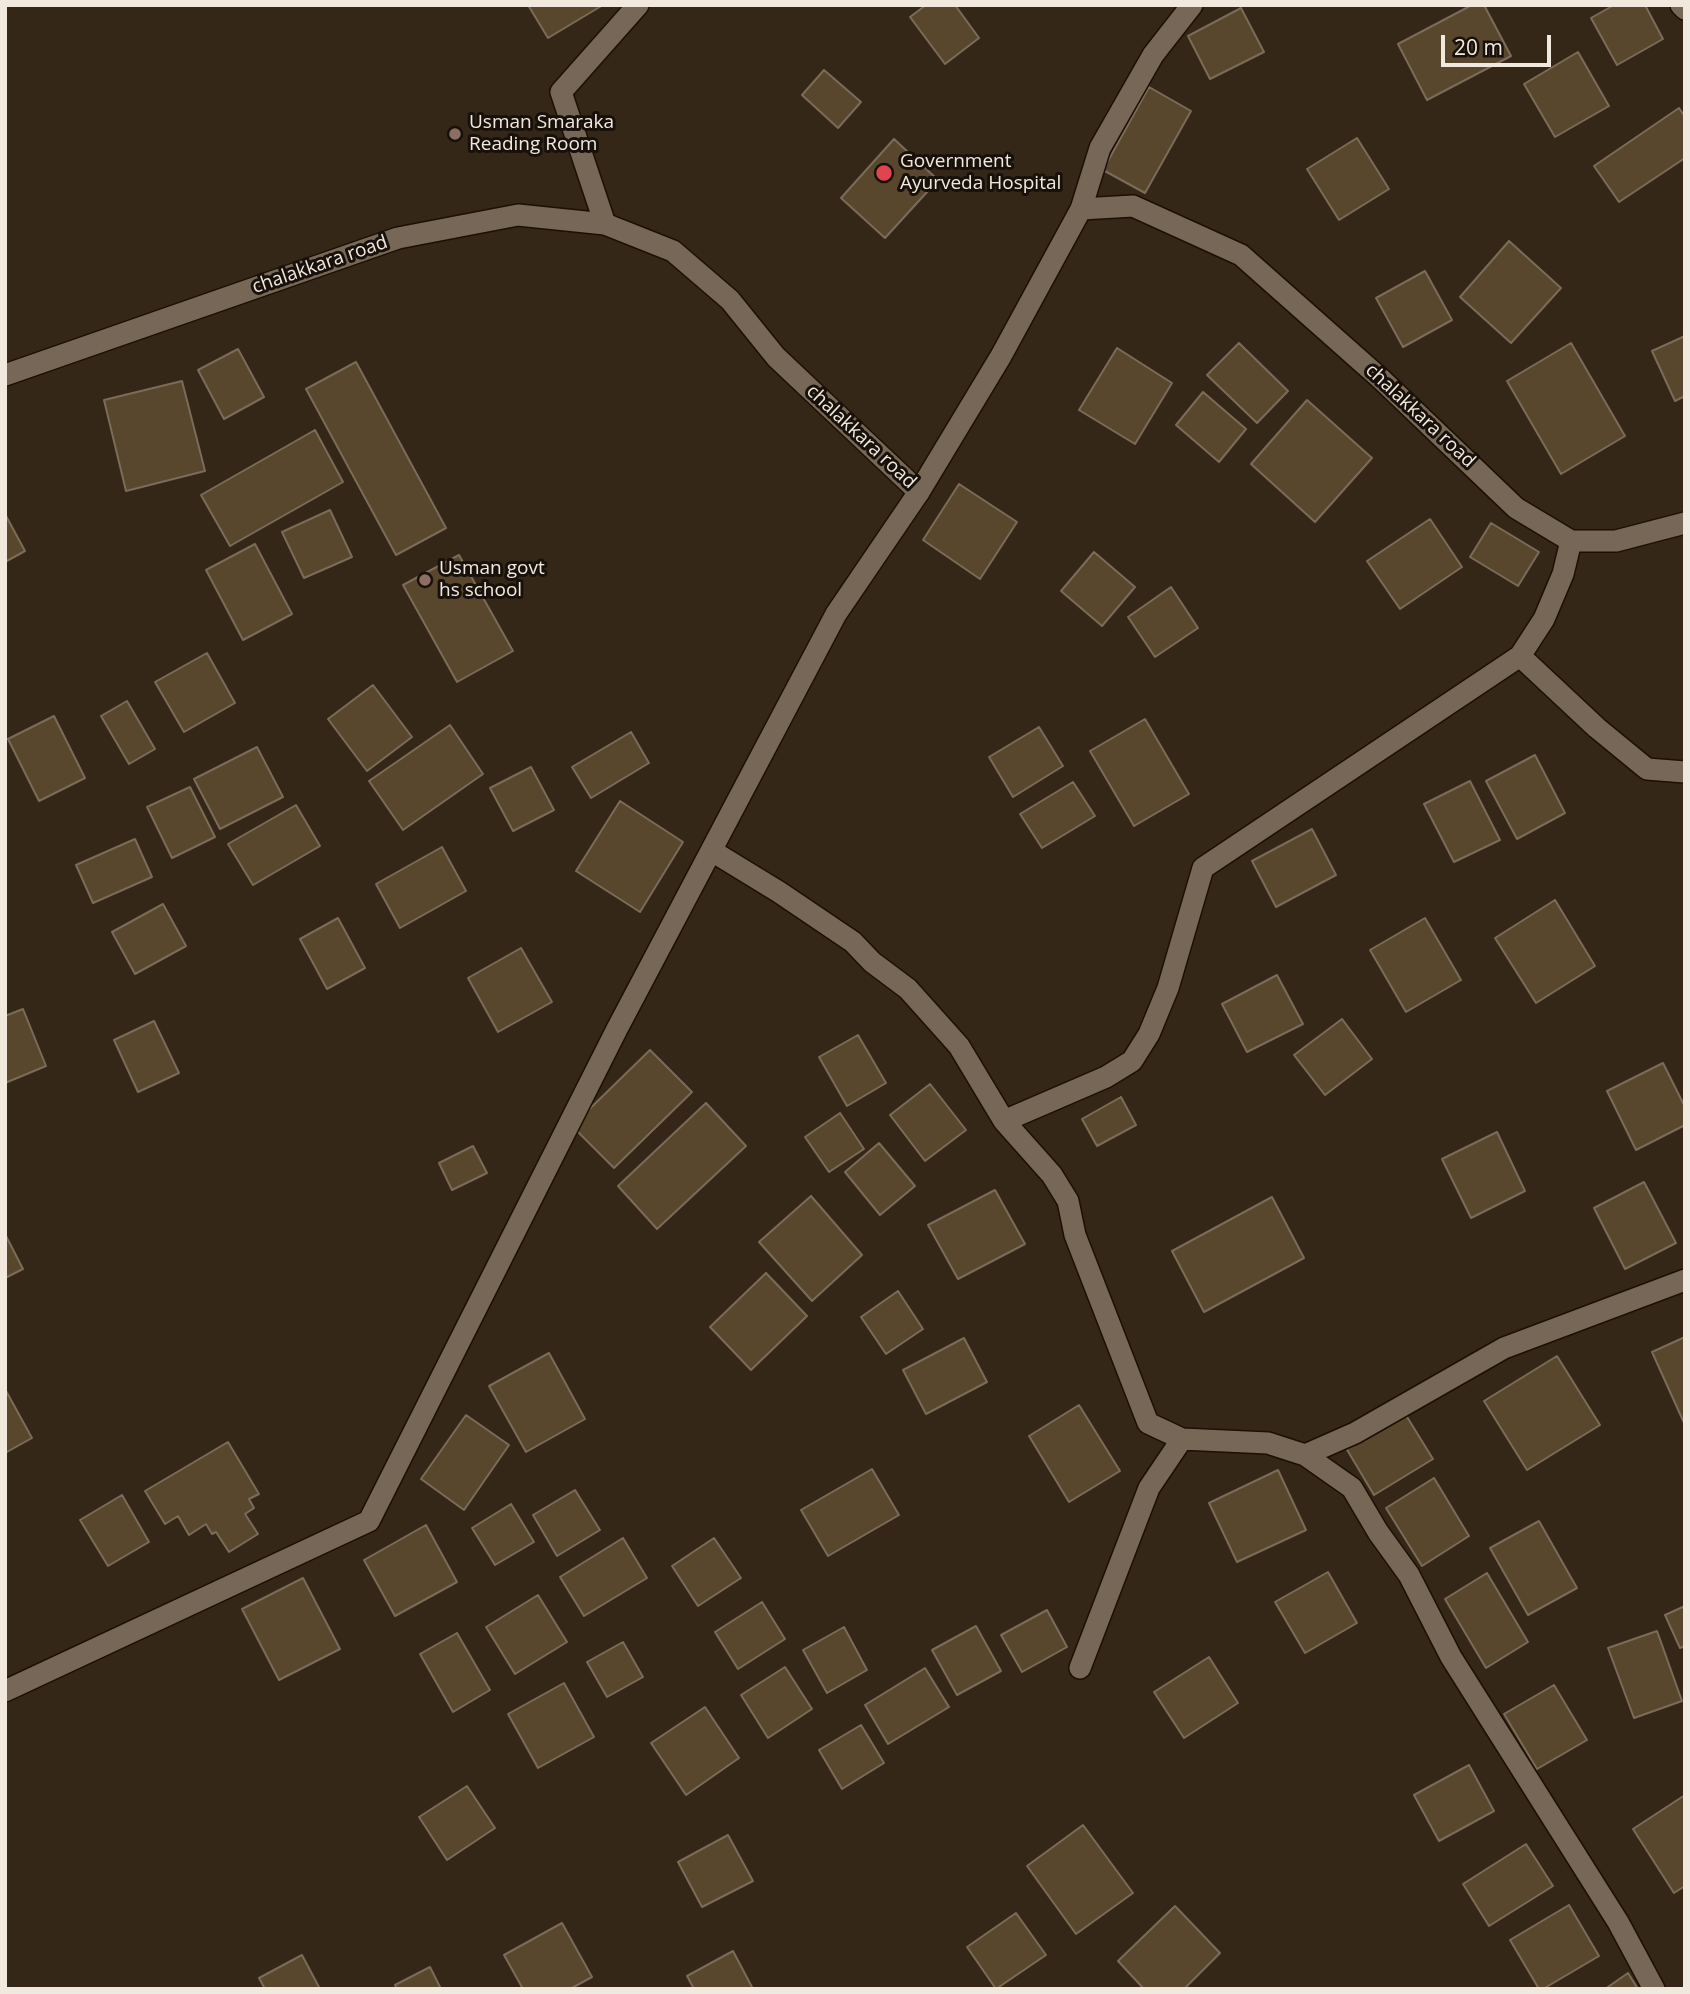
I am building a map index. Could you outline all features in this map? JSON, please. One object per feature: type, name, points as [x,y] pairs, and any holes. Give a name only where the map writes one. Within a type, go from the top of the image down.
[{"type":"street","points":[[605,224],[561,92],[638,5]]},
{"type":"street","points":[[1081,209],[1100,148],[1153,55],[1192,5]]},
{"type":"street","points":[[1681,5],[1685,9]]},
{"type":"street","name":"chalakkara road","points":[[5,375],[398,238],[518,215],[605,224],[673,251],[683,259],[730,300],[776,357],[919,492],[1001,356],[1081,209],[1133,206],[1241,255],[1381,379],[1516,508],[1571,541]]},
{"type":"street","points":[[5,1691],[369,1521],[617,1029],[836,614],[919,492]]},
{"type":"street","points":[[1004,1121],[1106,1077],[1132,1061],[1149,1034],[1168,988],[1203,868],[1520,656],[1544,619],[1563,574],[1571,541],[1616,541],[1685,523]]},
{"type":"street","points":[[1520,656],[1597,728],[1647,769],[1685,772]]},
{"type":"street","points":[[712,851],[853,942],[872,962],[908,989],[959,1046],[1004,1121],[1052,1175],[1068,1201],[1075,1235],[1148,1423],[1182,1439],[1268,1443],[1305,1455],[1352,1488],[1378,1532],[1409,1575],[1451,1657],[1618,1922],[1654,1989]]},
{"type":"street","points":[[1305,1455],[1355,1433],[1504,1348],[1685,1280]]},
{"type":"street","points":[[1080,1668],[1149,1488],[1182,1439]]},
{"type":"building","points":[[528,5],[603,5],[548,38]]},
{"type":"building","points":[[926,5],[955,5],[979,38],[945,64],[910,17]]},
{"type":"building","points":[[1472,5],[1484,5],[1511,56],[1427,100],[1398,44]]},
{"type":"building","points":[[1614,5],[1645,5],[1663,39],[1617,65],[1591,18]]},
{"type":"building","points":[[1241,8],[1264,52],[1210,79],[1188,36]]},
{"type":"building","points":[[1578,52],[1609,106],[1555,137],[1524,84]]},
{"type":"building","points":[[824,70],[861,102],[838,128],[802,95]]},
{"type":"building","points":[[1149,87],[1191,111],[1145,193],[1103,170]]},
{"type":"building","points":[[1679,108],[1685,117],[1685,158],[1619,202],[1594,166]]},
{"type":"building","points":[[1357,138],[1389,189],[1339,220],[1307,169]]},
{"type":"building","points":[[894,139],[938,180],[885,238],[841,198]]},
{"type":"building","points":[[1509,241],[1561,288],[1511,343],[1460,297]]},
{"type":"building","points":[[1425,271],[1452,320],[1403,347],[1376,298]]},
{"type":"building","points":[[1685,336],[1685,396],[1675,401],[1652,351]]},
{"type":"building","points":[[1239,343],[1288,391],[1257,423],[1207,375]]},
{"type":"building","points":[[1571,343],[1625,436],[1561,474],[1507,381]]},
{"type":"building","points":[[1117,348],[1172,383],[1135,444],[1079,410]]},
{"type":"building","points":[[238,349],[264,397],[224,419],[198,370]]},
{"type":"building","points":[[356,362],[446,528],[396,555],[306,389]]},
{"type":"building","points":[[182,381],[205,471],[126,491],[104,400]]},
{"type":"building","points":[[1203,392],[1246,429],[1219,462],[1176,425]]},
{"type":"building","points":[[1307,400],[1372,458],[1315,522],[1251,464]]},
{"type":"building","points":[[315,430],[343,482],[230,546],[201,495]]},
{"type":"building","points":[[959,484],[1017,522],[980,579],[923,540]]},
{"type":"building","points":[[330,510],[352,557],[304,578],[282,532]]},
{"type":"building","points":[[5,514],[25,551],[5,562]]},
{"type":"building","points":[[1430,519],[1462,567],[1400,609],[1367,561]]},
{"type":"building","points":[[1491,523],[1539,552],[1518,586],[1470,557]]},
{"type":"building","points":[[255,544],[292,614],[243,640],[206,570]]},
{"type":"building","points":[[1094,552],[1135,587],[1102,626],[1061,591]]},
{"type":"building","points":[[459,555],[513,651],[457,682],[403,585]]},
{"type":"building","points":[[1171,587],[1198,628],[1155,657],[1128,617]]},
{"type":"building","points":[[207,653],[235,703],[184,732],[155,682]]},
{"type":"building","points":[[373,685],[412,737],[367,771],[328,719]]},
{"type":"building","points":[[127,701],[155,749],[129,764],[101,716]]},
{"type":"building","points":[[54,716],[85,778],[39,801],[8,739]]},
{"type":"building","points":[[1145,719],[1189,794],[1134,826],[1090,751]]},
{"type":"building","points":[[450,725],[483,774],[403,830],[369,781]]},
{"type":"building","points":[[1039,727],[1063,766],[1013,797],[989,757]]},
{"type":"building","points":[[631,732],[649,763],[591,798],[572,767]]},
{"type":"building","points":[[257,747],[283,797],[220,829],[194,779]]},
{"type":"building","points":[[1535,755],[1565,813],[1517,839],[1486,781]]},
{"type":"building","points":[[531,767],[554,810],[513,831],[490,788]]},
{"type":"building","points":[[1470,781],[1500,840],[1454,862],[1424,804]]},
{"type":"building","points":[[1073,782],[1095,816],[1042,848],[1020,814]]},
{"type":"building","points":[[190,787],[215,837],[172,858],[147,807]]},
{"type":"building","points":[[620,801],[683,842],[640,912],[576,871]]},
{"type":"building","points":[[296,805],[320,846],[253,885],[228,844]]},
{"type":"building","points":[[1312,829],[1336,875],[1276,907],[1252,861]]},
{"type":"building","points":[[135,839],[152,877],[93,903],[76,865]]},
{"type":"building","points":[[442,847],[466,891],[400,928],[376,884]]},
{"type":"building","points":[[1555,900],[1595,966],[1536,1003],[1495,938]]},
{"type":"building","points":[[163,904],[186,946],[135,974],[112,932]]},
{"type":"building","points":[[338,918],[365,968],[327,989],[300,939]]},
{"type":"building","points":[[1425,918],[1461,980],[1406,1012],[1370,950]]},
{"type":"building","points":[[521,948],[552,1002],[498,1032],[468,978]]},
{"type":"building","points":[[1277,975],[1303,1024],[1247,1052],[1222,1004]]},
{"type":"building","points":[[23,1009],[46,1066],[5,1083],[5,1016]]},
{"type":"building","points":[[1342,1019],[1372,1059],[1325,1095],[1294,1055]]},
{"type":"building","points":[[154,1021],[179,1073],[138,1092],[114,1040]]},
{"type":"building","points":[[858,1035],[886,1083],[847,1106],[819,1057]]},
{"type":"building","points":[[650,1050],[692,1092],[614,1168],[572,1126]]},
{"type":"building","points":[[1663,1063],[1685,1107],[1685,1125],[1636,1150],[1607,1091]]},
{"type":"building","points":[[930,1084],[966,1130],[925,1161],[890,1115]]},
{"type":"building","points":[[1121,1097],[1136,1125],[1097,1146],[1082,1119]]},
{"type":"building","points":[[706,1103],[746,1146],[657,1229],[618,1186]]},
{"type":"building","points":[[840,1113],[864,1149],[829,1172],[805,1137]]},
{"type":"building","points":[[1497,1132],[1525,1191],[1471,1218],[1442,1159]]},
{"type":"building","points":[[879,1143],[915,1186],[880,1215],[845,1172]]},
{"type":"building","points":[[473,1146],[487,1173],[452,1190],[439,1163]]},
{"type":"building","points":[[1644,1182],[1676,1243],[1625,1269],[1594,1208]]},
{"type":"building","points":[[995,1190],[1025,1244],[958,1279],[928,1225]]},
{"type":"building","points":[[811,1196],[862,1255],[812,1301],[759,1242]]},
{"type":"building","points":[[1272,1197],[1304,1258],[1204,1312],[1172,1251]]},
{"type":"building","points":[[5,1234],[23,1269],[5,1278]]},
{"type":"building","points":[[766,1273],[807,1316],[751,1370],[710,1327]]},
{"type":"building","points":[[898,1291],[923,1329],[886,1354],[861,1317]]},
{"type":"building","points":[[1685,1337],[1685,1425],[1652,1352]]},
{"type":"building","points":[[964,1338],[987,1382],[926,1414],[903,1370]]},
{"type":"building","points":[[549,1353],[585,1419],[526,1452],[489,1386]]},
{"type":"building","points":[[1557,1356],[1600,1425],[1527,1470],[1484,1401]]},
{"type":"building","points":[[5,1389],[32,1438],[5,1453]]},
{"type":"building","points":[[1079,1405],[1120,1471],[1069,1502],[1029,1436]]},
{"type":"building","points":[[1404,1412],[1433,1459],[1374,1495],[1346,1448]]},
{"type":"building","points":[[466,1415],[509,1445],[464,1510],[421,1479]]},
{"type":"building","points":[[228,1442],[259,1494],[249,1499],[254,1508],[245,1514],[258,1534],[229,1552],[216,1532],[212,1534],[206,1524],[189,1535],[178,1516],[165,1524],[145,1491]]},
{"type":"building","points":[[872,1469],[899,1515],[828,1556],[801,1510]]},
{"type":"building","points":[[1278,1470],[1306,1530],[1237,1562],[1209,1503]]},
{"type":"building","points":[[1434,1478],[1469,1536],[1422,1566],[1386,1508]]},
{"type":"building","points":[[575,1490],[600,1530],[557,1556],[533,1515]]},
{"type":"building","points":[[122,1495],[149,1542],[108,1566],[80,1520]]},
{"type":"building","points":[[511,1504],[534,1542],[495,1565],[472,1528]]},
{"type":"building","points":[[1539,1521],[1577,1588],[1528,1615],[1490,1548]]},
{"type":"building","points":[[426,1525],[457,1582],[395,1616],[364,1560]]},
{"type":"building","points":[[623,1538],[647,1578],[584,1616],[560,1577]]},
{"type":"building","points":[[714,1538],[741,1578],[698,1606],[672,1566]]},
{"type":"building","points":[[1328,1572],[1357,1623],[1305,1653],[1275,1602]]},
{"type":"building","points":[[1487,1573],[1528,1642],[1486,1668],[1445,1599]]},
{"type":"building","points":[[303,1578],[340,1649],[279,1680],[242,1609]]},
{"type":"building","points":[[538,1595],[567,1642],[515,1674],[486,1627]]},
{"type":"building","points":[[762,1602],[785,1639],[738,1669],[715,1632]]},
{"type":"building","points":[[1685,1606],[1685,1646],[1680,1648],[1665,1615]]},
{"type":"building","points":[[1047,1610],[1067,1647],[1022,1672],[1001,1635]]},
{"type":"building","points":[[976,1626],[1001,1671],[957,1695],[932,1650]]},
{"type":"building","points":[[844,1627],[867,1670],[827,1693],[803,1650]]},
{"type":"building","points":[[1657,1631],[1682,1701],[1634,1718],[1608,1648]]},
{"type":"building","points":[[457,1633],[490,1690],[453,1712],[420,1654]]},
{"type":"building","points":[[623,1642],[643,1677],[607,1697],[587,1662]]},
{"type":"building","points":[[1209,1657],[1238,1703],[1184,1738],[1154,1692]]},
{"type":"building","points":[[785,1667],[812,1709],[768,1738],[741,1695]]},
{"type":"building","points":[[925,1668],[949,1707],[888,1744],[865,1705]]},
{"type":"building","points":[[564,1683],[594,1737],[538,1768],[508,1714]]},
{"type":"building","points":[[1554,1685],[1587,1740],[1537,1769],[1504,1714]]},
{"type":"building","points":[[705,1707],[739,1758],[686,1795],[651,1743]]},
{"type":"building","points":[[861,1725],[884,1763],[842,1789],[819,1750]]},
{"type":"building","points":[[1469,1765],[1494,1811],[1439,1841],[1414,1795]]},
{"type":"building","points":[[467,1786],[495,1828],[447,1860],[419,1817]]},
{"type":"building","points":[[1685,1795],[1685,1886],[1674,1893],[1633,1829]]},
{"type":"building","points":[[1083,1825],[1133,1893],[1076,1934],[1027,1866]]},
{"type":"building","points":[[728,1835],[753,1881],[702,1907],[678,1862]]},
{"type":"building","points":[[1526,1844],[1553,1886],[1489,1926],[1463,1884]]},
{"type":"building","points":[[1569,1905],[1599,1956],[1539,1989],[1510,1940]]},
{"type":"building","points":[[1175,1906],[1220,1953],[1184,1989],[1144,1989],[1118,1961]]},
{"type":"building","points":[[1016,1913],[1046,1955],[996,1989],[967,1947]]},
{"type":"building","points":[[562,1923],[592,1977],[570,1989],[523,1989],[504,1955]]},
{"type":"building","points":[[733,1951],[753,1989],[694,1989],[687,1976]]},
{"type":"building","points":[[302,1955],[320,1989],[265,1989],[259,1978]]},
{"type":"building","points":[[430,1967],[441,1989],[397,1989],[395,1985]]},
{"type":"building","points":[[1628,1973],[1638,1989],[1605,1989]]},
{"type":"place","name":"Usman Smaraka Reading Room","points":[[455,134]]},
{"type":"place","name":"Government Ayurveda Hospital","points":[[884,173]]},
{"type":"place","name":"Usman govt hs school","points":[[425,580]]}]
